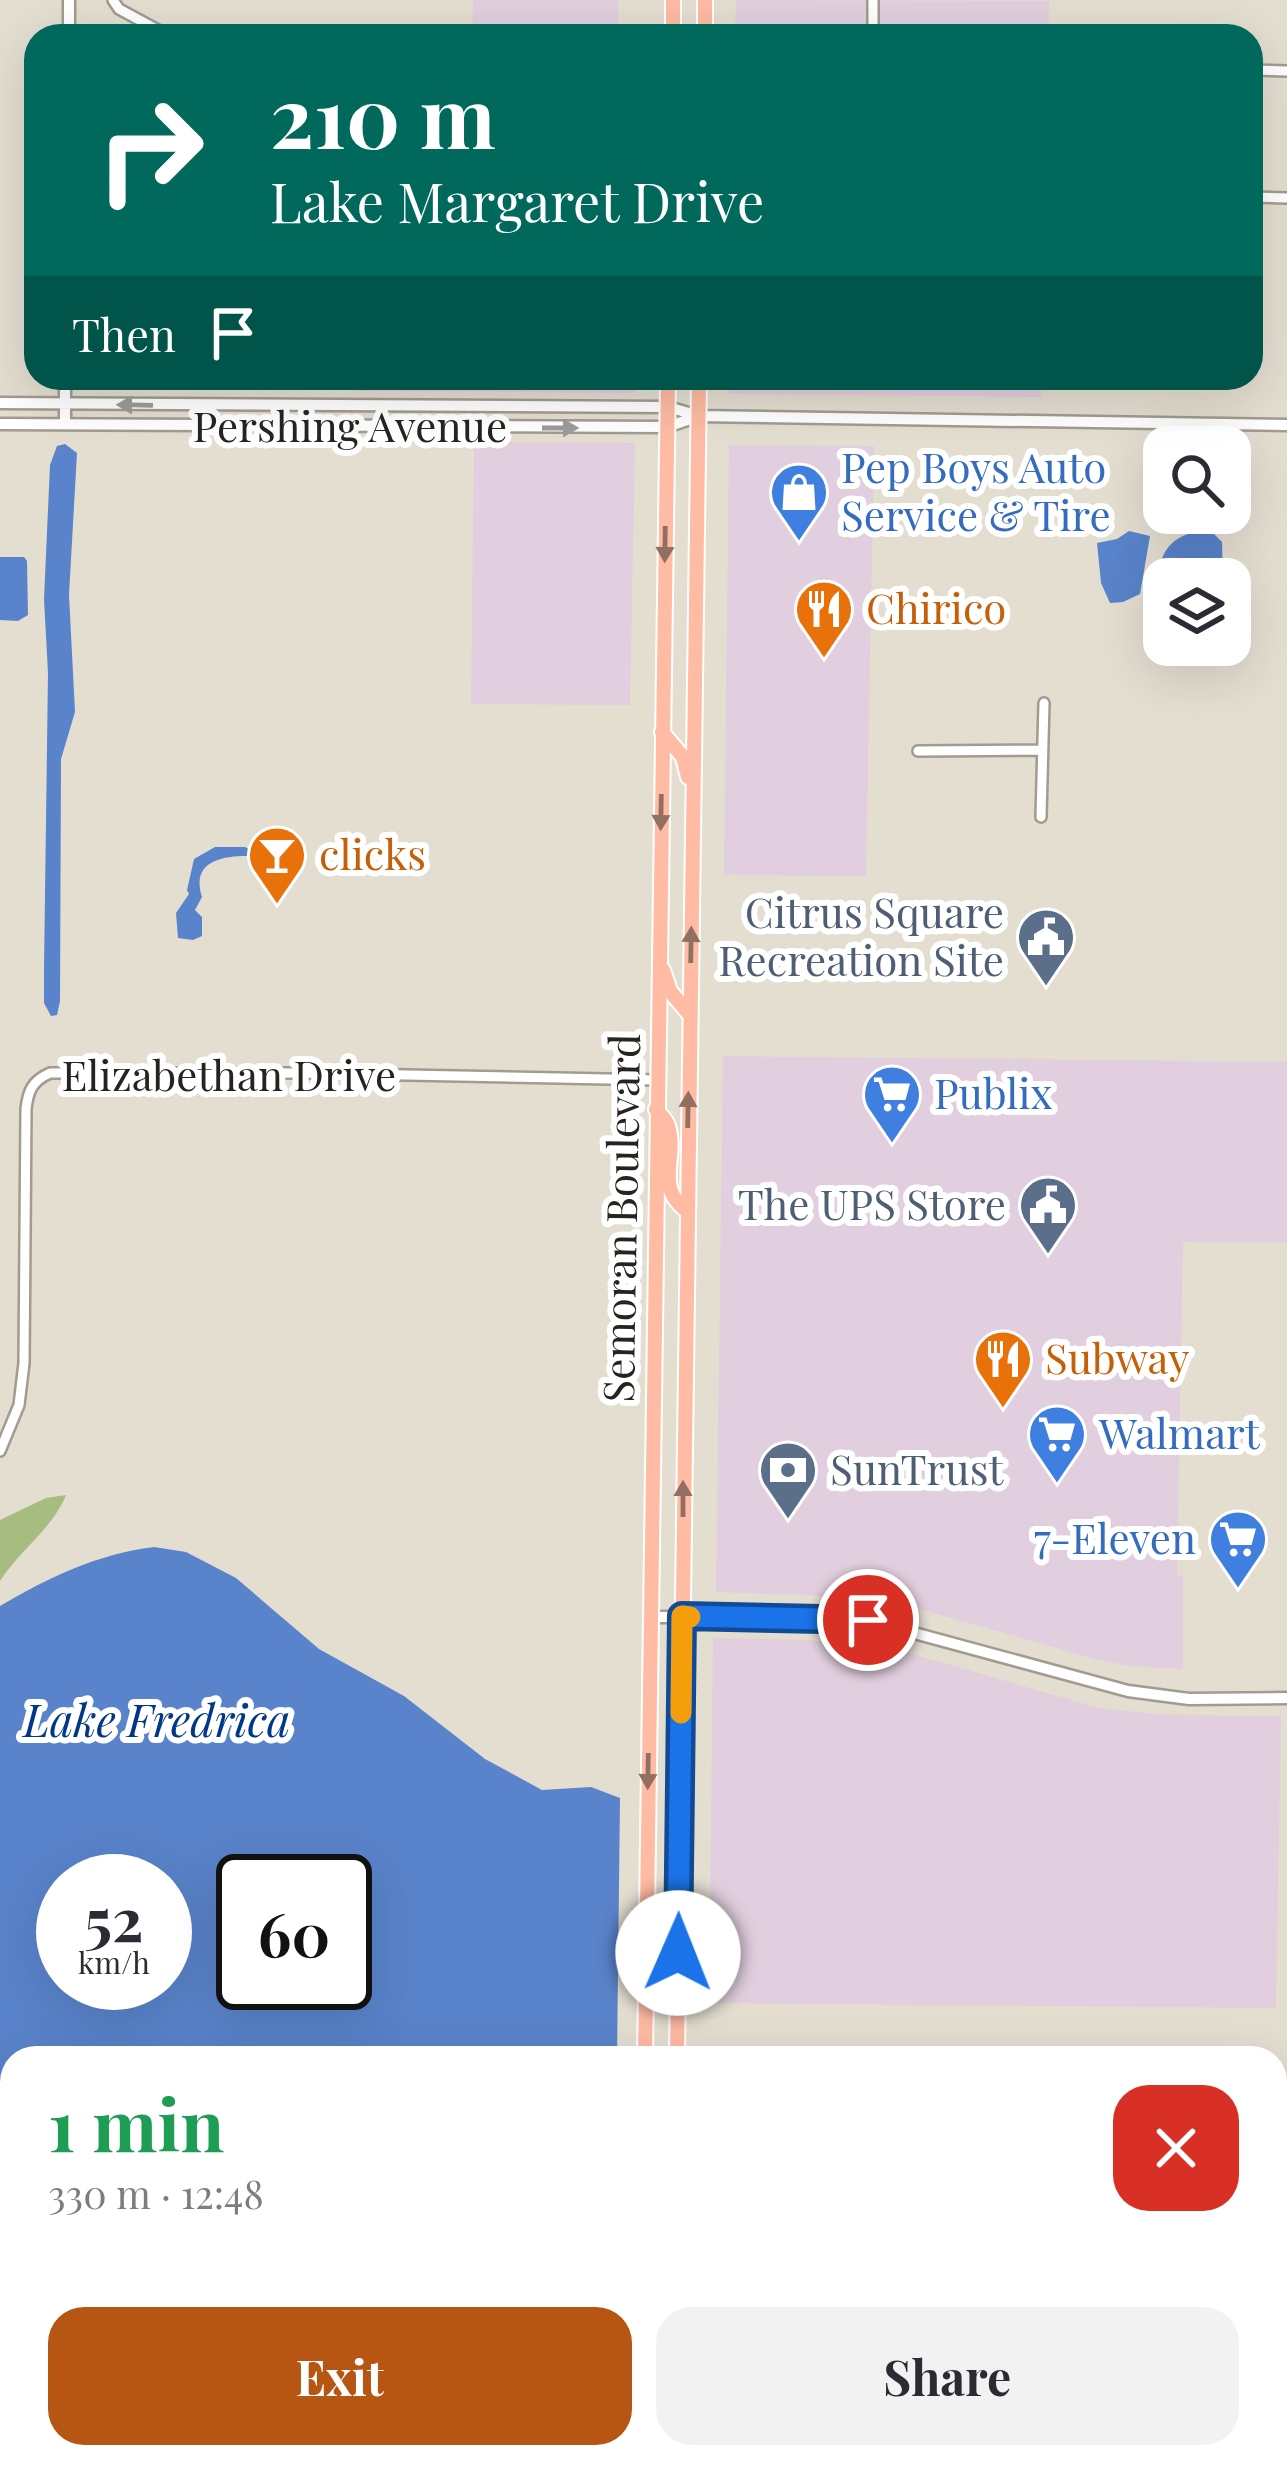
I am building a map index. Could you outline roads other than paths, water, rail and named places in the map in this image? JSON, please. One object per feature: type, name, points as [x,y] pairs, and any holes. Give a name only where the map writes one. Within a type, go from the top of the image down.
[{"type":"main road","name":"Semoran Boulevard","points":[[645,2046],[668,390]]},
{"type":"main road","name":"Semoran Boulevard","points":[[677,2046],[699,390]]},
{"type":"main road","points":[[662,732],[682,757],[693,793]]},
{"type":"main road","points":[[658,953],[670,991],[689,1014]]},
{"type":"main road","points":[[656,1109],[668,1125],[668,1186],[674,1201],[686,1210]]},
{"type":"main road","points":[[646,1902],[657,1962],[677,1987]]},
{"type":"street","points":[[113,0],[118,9],[146,24]]},
{"type":"street","points":[[873,0],[873,23]]},
{"type":"street","points":[[65,390],[65,424]]},
{"type":"street","name":"Pershing Avenue","points":[[0,403],[668,407],[699,416],[1287,425]]},
{"type":"street","points":[[90,425],[91,404]]},
{"type":"street","name":"Pershing Avenue","points":[[0,424],[667,427],[699,416]]},
{"type":"street","points":[[1041,817],[1044,703]]},
{"type":"street","points":[[918,751],[1042,750]]},
{"type":"street","name":"Elizabethan Drive","points":[[0,1451],[19,1405],[24,1363],[27,1095],[42,1077],[50,1073],[303,1072],[657,1080]]},
{"type":"street","points":[[651,1617],[855,1617],[1137,1693],[1189,1699],[1287,1698]]},
{"type":"water","points":[[65,444],[77,453],[69,595],[75,712],[61,759],[60,1001],[57,1015],[51,1016],[44,1003],[48,673],[44,599],[50,465],[57,446]]},
{"type":"water","points":[[1129,531],[1150,536],[1140,594],[1110,603],[1101,583],[1097,543]]},
{"type":"water","points":[[1214,534],[1222,542],[1222,558],[1163,558],[1173,542],[1185,535]]},
{"type":"water","points":[[0,557],[27,561],[28,615],[18,621],[0,620]]},
{"type":"water","points":[[215,847],[245,847],[268,858],[280,854],[297,859],[301,873],[288,878],[281,871],[262,871],[247,856],[210,864],[200,876],[202,897],[195,910],[202,917],[202,936],[178,938],[176,913],[189,894],[194,859]]},
{"type":"water","name":"Lake Fredrica","points":[[154,1547],[186,1552],[236,1578],[319,1649],[404,1696],[485,1759],[542,1790],[591,1787],[620,1798],[617,2046],[0,2046],[0,1606],[74,1568]]},
{"type":"place","name":"Pep Boys Auto Service & Tire","points":[[799,543]]},
{"type":"place","name":"Chirico","points":[[824,660]]},
{"type":"place","name":"clicks","points":[[277,906]]},
{"type":"place","name":"Citrus Square Recreation Site","points":[[1046,988]]},
{"type":"place","name":"Publix","points":[[892,1145]]},
{"type":"place","name":"The UPS Store","points":[[1048,1256]]},
{"type":"place","name":"Subway","points":[[1003,1410]]},
{"type":"place","name":"Walmart","points":[[1057,1485]]},
{"type":"place","name":"SunTrust","points":[[788,1521]]},
{"type":"place","name":"7-Eleven","points":[[1238,1590]]}]
